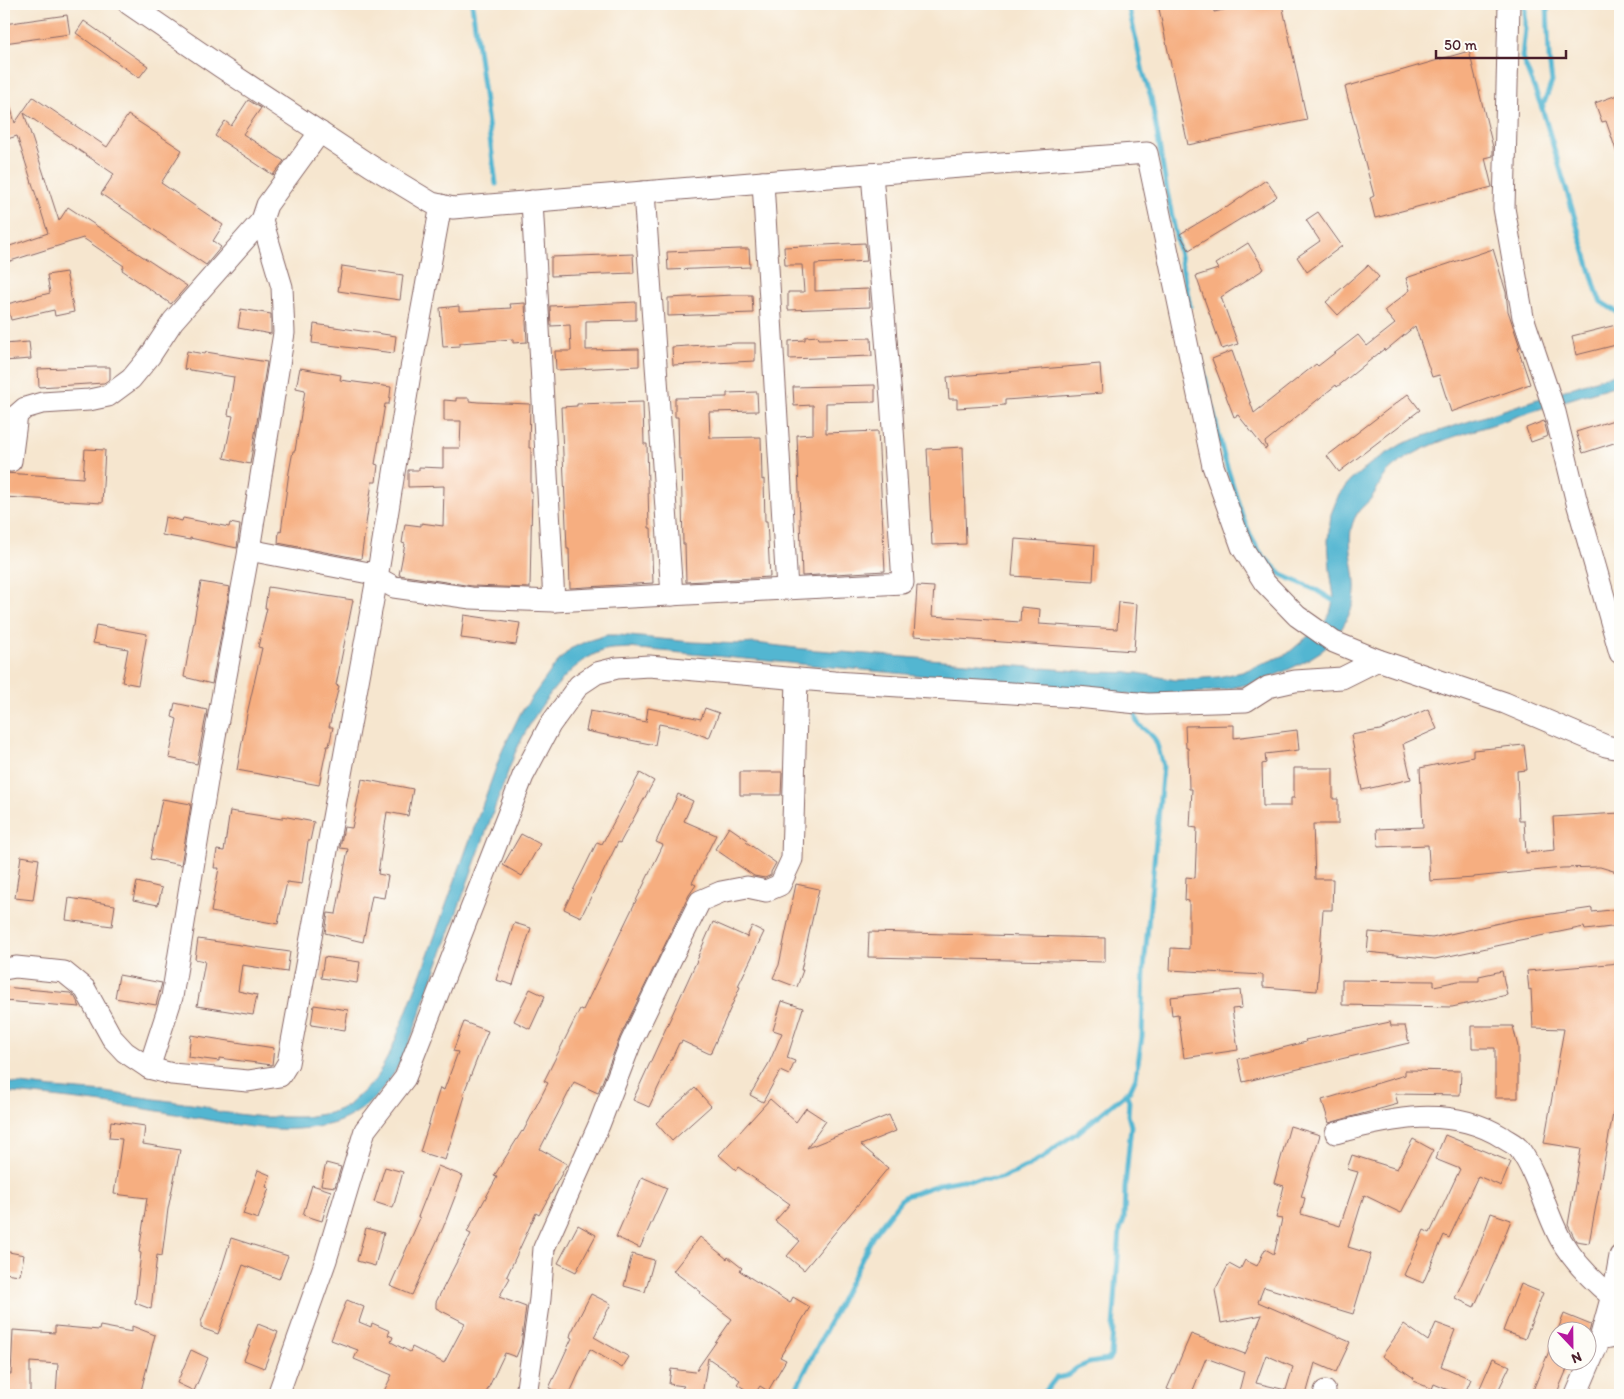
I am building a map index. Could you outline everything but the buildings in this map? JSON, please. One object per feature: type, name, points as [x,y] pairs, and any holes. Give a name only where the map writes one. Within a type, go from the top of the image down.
[{"type":"street","points":[[128,4],[320,132],[432,203],[452,208],[1147,153],[1213,466],[1242,547],[1264,582],[1297,616],[1334,642],[1378,660],[1505,703],[1606,746],[1620,748]]},
{"type":"street","points":[[1509,4],[1504,208],[1523,317],[1547,384],[1576,499],[1620,654]]},
{"type":"street","points":[[12,461],[17,415],[25,408],[42,403],[90,400],[108,396],[131,379],[150,356],[173,321],[262,220],[267,205],[320,132]]},
{"type":"street","points":[[249,550],[369,573],[394,587],[471,598],[554,602],[904,583],[872,174]]},
{"type":"street","points":[[764,182],[787,589]]},
{"type":"street","points":[[644,192],[672,595]]},
{"type":"street","points":[[532,201],[554,602]]},
{"type":"street","points":[[4,968],[16,967],[64,972],[85,989],[112,1038],[124,1052],[149,1068],[172,1074],[248,1081],[280,1076],[288,1063],[377,578],[410,374],[441,205]]},
{"type":"street","points":[[149,1068],[172,997],[209,769],[249,550],[284,333],[282,287],[262,220]]},
{"type":"street","points":[[278,1395],[326,1260],[365,1130],[405,1078],[523,776],[550,725],[579,685],[597,673],[617,668],[649,666],[1077,697],[1148,704],[1246,701],[1268,687],[1295,681],[1342,678],[1378,660]]},
{"type":"street","points":[[526,1395],[540,1299],[544,1248],[599,1125],[631,1042],[672,955],[700,901],[721,892],[747,887],[766,891],[780,885],[792,859],[797,678]]},
{"type":"street","points":[[1336,1133],[1372,1123],[1425,1117],[1453,1118],[1489,1129],[1519,1148],[1538,1184],[1561,1239],[1575,1261],[1590,1278],[1612,1296]]},
{"type":"street","points":[[1576,1395],[1610,1337],[1612,1296],[1620,1256]]},
{"type":"water","points":[[1620,372],[1620,384],[1455,436],[1425,448],[1399,463],[1388,472],[1372,497],[1358,512],[1353,523],[1350,543],[1355,592],[1352,608],[1344,625],[1326,647],[1311,658],[1280,673],[1248,684],[1216,691],[1151,697],[629,648],[605,650],[588,658],[574,668],[550,694],[530,724],[515,753],[401,1061],[388,1082],[376,1096],[361,1109],[345,1119],[336,1123],[309,1128],[272,1129],[235,1125],[115,1104],[4,1092],[4,1082],[105,1092],[205,1106],[219,1112],[263,1117],[305,1117],[330,1113],[347,1106],[375,1080],[391,1051],[502,751],[520,714],[555,665],[570,649],[587,641],[607,635],[619,635],[692,642],[755,643],[804,649],[1092,672],[1138,673],[1176,680],[1218,677],[1242,672],[1287,654],[1325,622],[1330,613],[1334,597],[1328,541],[1331,514],[1339,494],[1350,481],[1370,464],[1402,444]]},
{"type":"waterway","points":[[472,4],[496,184]]},
{"type":"waterway","points":[[1128,4],[1143,72],[1151,97],[1166,186],[1190,306]]},
{"type":"waterway","points":[[1525,4],[1522,57],[1542,108]]},
{"type":"waterway","points":[[1547,4],[1552,82],[1542,108],[1598,296],[1601,302],[1620,314]]},
{"type":"waterway","points":[[1619,4],[1617,7],[1620,15]]},
{"type":"waterway","points":[[1200,356],[1224,457],[1242,515],[1252,539],[1262,555],[1282,575],[1316,590],[1339,604]]},
{"type":"waterway","points":[[793,1395],[874,1234],[903,1197],[940,1184],[962,1180],[998,1179],[1014,1173],[1044,1157],[1130,1090],[1136,1077],[1142,1036],[1144,968],[1163,766],[1154,738],[1140,726],[1136,719],[1136,708]]},
{"type":"waterway","points":[[1040,1395],[1045,1392],[1056,1378],[1067,1376],[1077,1368],[1089,1363],[1108,1360],[1111,1356],[1120,1230],[1124,1219],[1131,1126],[1128,1115],[1129,1101],[1126,1093]]}]
